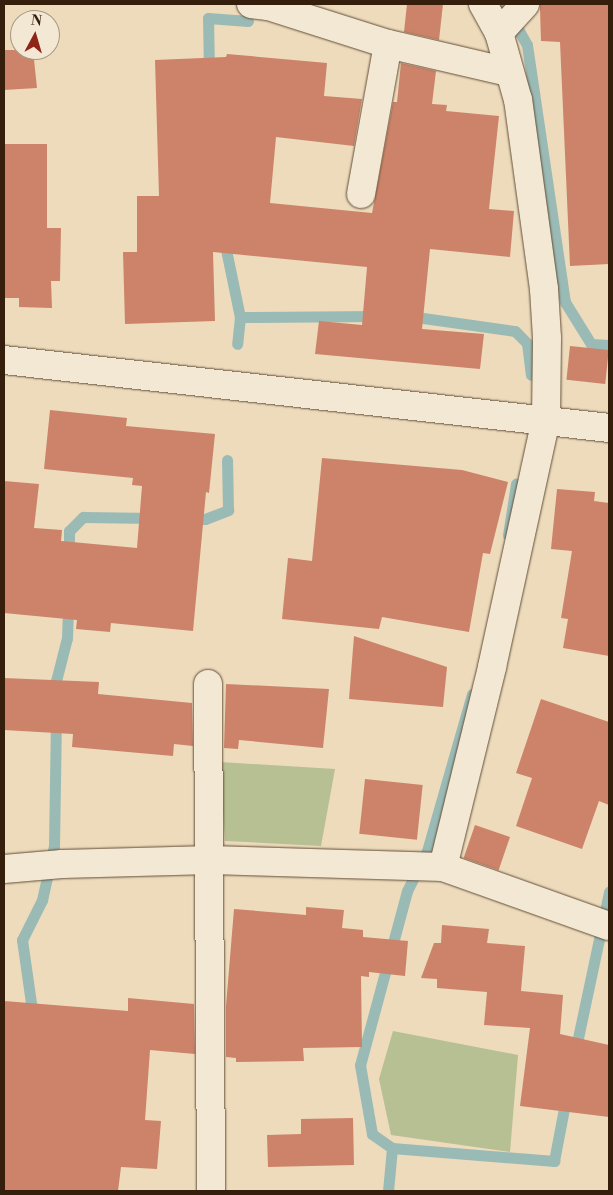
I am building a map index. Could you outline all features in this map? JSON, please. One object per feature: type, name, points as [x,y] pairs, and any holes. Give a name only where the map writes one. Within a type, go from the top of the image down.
[{"type":"street","points":[[251,4],[268,6],[388,44],[508,72]]},
{"type":"street","points":[[426,866],[492,667],[546,420],[544,289],[518,100],[508,72],[512,19],[483,4]]},
{"type":"street","points":[[361,194],[388,44]]},
{"type":"street","points":[[4,360],[609,428]]},
{"type":"street","points":[[208,684],[211,860],[211,1191]]},
{"type":"street","points":[[4,869],[50,865],[211,860],[426,866],[605,924]]},
{"type":"green space","points":[[220,762],[335,769],[321,846],[225,841]]},
{"type":"green space","points":[[393,1031],[518,1055],[510,1152],[391,1135],[379,1079]]},
{"type":"building","points":[[407,4],[443,4],[439,40],[404,32]]},
{"type":"building","points":[[609,4],[609,264],[570,266],[560,42],[541,41],[540,9],[540,5]]},
{"type":"building","points":[[4,50],[10,50],[10,60],[34,60],[37,88],[4,90]]},
{"type":"building","points":[[227,54],[327,63],[324,96],[362,99],[354,146],[276,137],[270,203],[372,213],[393,102],[397,102],[401,63],[436,71],[432,104],[447,105],[446,111],[499,116],[489,209],[514,211],[510,257],[430,249],[422,329],[484,334],[480,369],[315,354],[319,321],[362,325],[367,267],[213,252],[215,321],[125,324],[123,252],[137,252],[137,196],[159,196],[155,60],[226,57]]},
{"type":"building","points":[[4,144],[47,144],[47,228],[61,228],[60,281],[51,281],[52,308],[19,307],[19,298],[4,298]]},
{"type":"building","points":[[570,346],[609,350],[605,384],[566,380]]},
{"type":"building","points":[[50,410],[127,418],[126,426],[215,434],[209,493],[206,492],[193,631],[111,623],[110,632],[76,629],[77,620],[4,613],[4,481],[39,484],[34,528],[62,530],[61,541],[137,548],[142,486],[132,485],[133,478],[44,469]]},
{"type":"building","points":[[322,458],[462,470],[508,482],[490,554],[483,553],[469,632],[382,617],[379,629],[282,619],[288,558],[312,561]]},
{"type":"building","points":[[557,489],[595,492],[594,501],[609,503],[609,656],[563,648],[568,619],[561,618],[572,551],[551,549]]},
{"type":"building","points":[[354,636],[447,667],[443,707],[349,699]]},
{"type":"building","points":[[4,678],[99,682],[98,694],[192,703],[193,746],[174,744],[173,756],[72,747],[73,734],[4,730]]},
{"type":"building","points":[[226,684],[329,689],[323,748],[239,740],[238,749],[224,748]]},
{"type":"building","points":[[541,699],[609,722],[609,805],[599,801],[582,849],[516,826],[532,778],[516,773]]},
{"type":"building","points":[[365,779],[423,785],[417,840],[359,834]]},
{"type":"building","points":[[475,825],[510,837],[499,870],[464,858]]},
{"type":"building","points":[[306,907],[344,910],[342,928],[363,930],[363,937],[408,941],[405,976],[369,972],[369,977],[361,976],[362,1047],[303,1048],[304,1061],[236,1062],[236,1058],[226,1057],[226,1006],[234,909],[306,915]]},
{"type":"building","points":[[442,925],[489,929],[487,943],[525,946],[521,991],[563,995],[560,1034],[609,1045],[609,1117],[520,1106],[530,1028],[484,1025],[487,992],[437,988],[437,979],[421,978],[434,943],[441,943]]},
{"type":"building","points":[[128,998],[194,1004],[195,1054],[150,1050],[145,1120],[161,1121],[157,1169],[121,1167],[118,1191],[4,1191],[4,1001],[128,1011]]},
{"type":"building","points":[[353,1118],[354,1165],[268,1167],[267,1135],[301,1134],[301,1119]]},
{"type":"waterway","points":[[504,4],[527,45],[565,302],[591,344],[609,345]]},
{"type":"waterway","points":[[209,73],[208,18],[248,21]]},
{"type":"waterway","points":[[224,240],[240,317],[237,344]]},
{"type":"waterway","points":[[240,317],[378,316]]},
{"type":"waterway","points":[[409,316],[515,331],[527,343],[531,375]]},
{"type":"waterway","points":[[189,518],[205,519],[228,510],[227,460]]},
{"type":"waterway","points":[[508,535],[516,484]]},
{"type":"waterway","points":[[69,556],[69,531],[83,517],[153,518]]},
{"type":"waterway","points":[[56,694],[56,681],[67,638],[68,604]]},
{"type":"waterway","points":[[472,694],[427,851],[407,891],[360,1065],[372,1134],[392,1148],[554,1161],[566,1098]]},
{"type":"waterway","points":[[33,1017],[22,940],[42,900],[54,846],[56,718]]},
{"type":"waterway","points":[[575,1052],[609,892]]},
{"type":"waterway","points":[[388,1191],[392,1148]]}]
